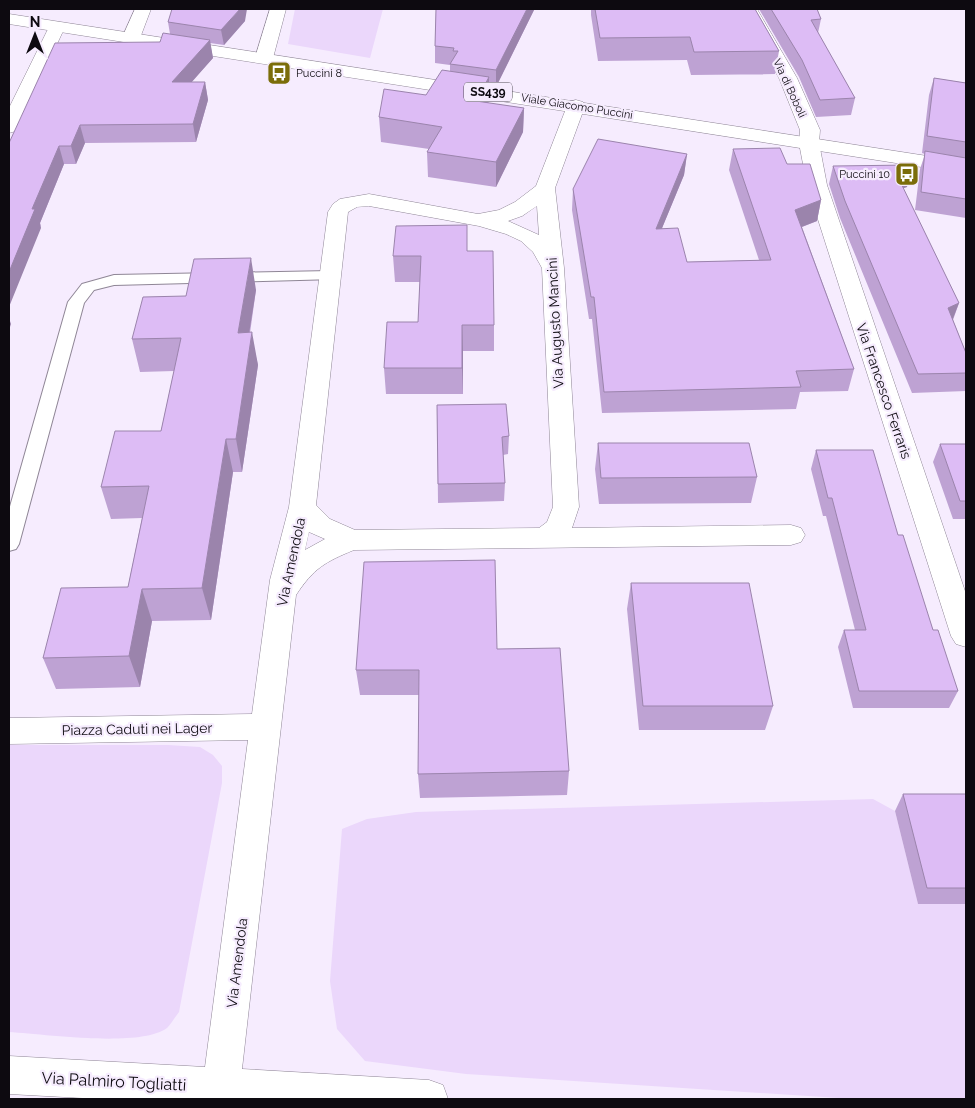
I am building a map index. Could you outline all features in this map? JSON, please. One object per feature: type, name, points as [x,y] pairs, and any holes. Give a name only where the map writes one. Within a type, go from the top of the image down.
[{"type":"street","points":[[131,38],[143,9]]},
{"type":"street","points":[[264,58],[278,9]]},
{"type":"street","name":"Via di Boboli","points":[[749,9],[788,78],[810,130],[809,144]]},
{"type":"street","name":"Viale Giacomo Puccini","points":[[9,19],[966,168]]},
{"type":"street","points":[[9,127],[57,26]]},
{"type":"street","name":"Via Augusto Mancini","points":[[545,538],[559,528],[566,507],[553,268],[545,188],[576,106]]},
{"type":"street","name":"Via Francesco Ferraris","points":[[809,144],[816,185],[966,636]]},
{"type":"street","name":"Via Amendola","points":[[478,220],[493,220],[512,214],[545,188]]},
{"type":"street","name":"Via Amendola","points":[[222,1087],[283,592],[302,507],[338,212],[347,203],[369,200],[478,220],[516,231],[530,238],[542,248],[553,268]]},
{"type":"street","points":[[302,507],[320,526],[352,540]]},
{"type":"street","points":[[283,592],[301,566],[326,550],[352,540],[791,535]]},
{"type":"street","name":"Piazza Caduti nei Lager","points":[[9,731],[266,727]]},
{"type":"street","name":"Via Palmiro Togliatti","points":[[9,1075],[429,1099]]},
{"type":"lane","points":[[9,544],[76,302],[88,287],[114,280],[330,276]]},
{"type":"shaded area","points":[[295,9],[383,9],[370,58],[288,44]]},
{"type":"shaded area","points":[[9,745],[168,745],[200,747],[213,755],[222,766],[222,783],[179,1012],[167,1028],[154,1034],[114,1039],[9,1032]]},
{"type":"shaded area","points":[[873,799],[895,811],[918,904],[966,904],[966,1099],[854,1099],[466,1074],[365,1061],[337,1029],[330,981],[342,829],[367,819],[416,812]]},
{"type":"building","points":[[172,9],[240,9],[221,30],[168,22]]},
{"type":"building","points":[[436,9],[527,9],[496,70],[450,64],[458,51],[453,51],[454,48],[435,46]]},
{"type":"building","points":[[595,9],[755,9],[779,51],[694,52],[690,37],[600,38]]},
{"type":"building","points":[[771,9],[817,9],[821,19],[811,20],[855,98],[820,100],[802,60]]},
{"type":"building","points":[[163,33],[210,40],[172,82],[205,82],[193,124],[80,125],[71,146],[59,146],[32,209],[35,209],[9,272],[9,143],[55,43],[160,42]]},
{"type":"building","points":[[442,70],[489,77],[476,101],[524,108],[496,162],[427,152],[442,127],[379,117],[384,89],[426,95]]},
{"type":"building","points":[[934,78],[966,83],[966,142],[927,136]]},
{"type":"building","points":[[598,139],[687,154],[656,229],[678,228],[687,262],[771,260],[733,149],[780,148],[787,164],[810,164],[821,200],[795,210],[854,369],[796,371],[801,387],[604,392],[594,297],[591,297],[573,189]]},
{"type":"building","points":[[925,151],[966,158],[966,199],[921,192]]},
{"type":"building","points":[[911,165],[912,169],[897,175],[959,303],[948,308],[966,353],[966,373],[918,374],[845,201],[833,166]]},
{"type":"building","points":[[467,225],[467,251],[493,251],[494,325],[462,325],[462,368],[384,368],[387,322],[418,322],[421,256],[393,256],[396,226]]},
{"type":"building","points":[[251,258],[238,333],[252,332],[236,439],[226,439],[202,588],[142,589],[129,656],[43,658],[61,588],[128,587],[149,486],[101,487],[115,431],[161,431],[181,338],[132,339],[143,297],[186,296],[194,259]]},
{"type":"building","points":[[506,404],[509,436],[502,437],[505,483],[438,484],[437,405]]},
{"type":"building","points":[[598,443],[749,443],[757,477],[601,478]]},
{"type":"building","points":[[940,444],[966,444],[966,501],[960,501]]},
{"type":"building","points":[[816,450],[873,450],[898,535],[903,535],[933,630],[938,630],[958,691],[859,691],[844,630],[866,630],[832,498],[828,498]]},
{"type":"building","points":[[495,560],[497,649],[560,648],[569,771],[418,774],[419,670],[356,670],[364,562]]},
{"type":"building","points":[[631,583],[749,583],[773,706],[643,706]]},
{"type":"building","points":[[903,794],[966,794],[966,888],[927,888]]},
{"type":"place","name":"Puccini 8","points":[[279,73]]},
{"type":"place","name":"Puccini 10","points":[[907,174]]}]
